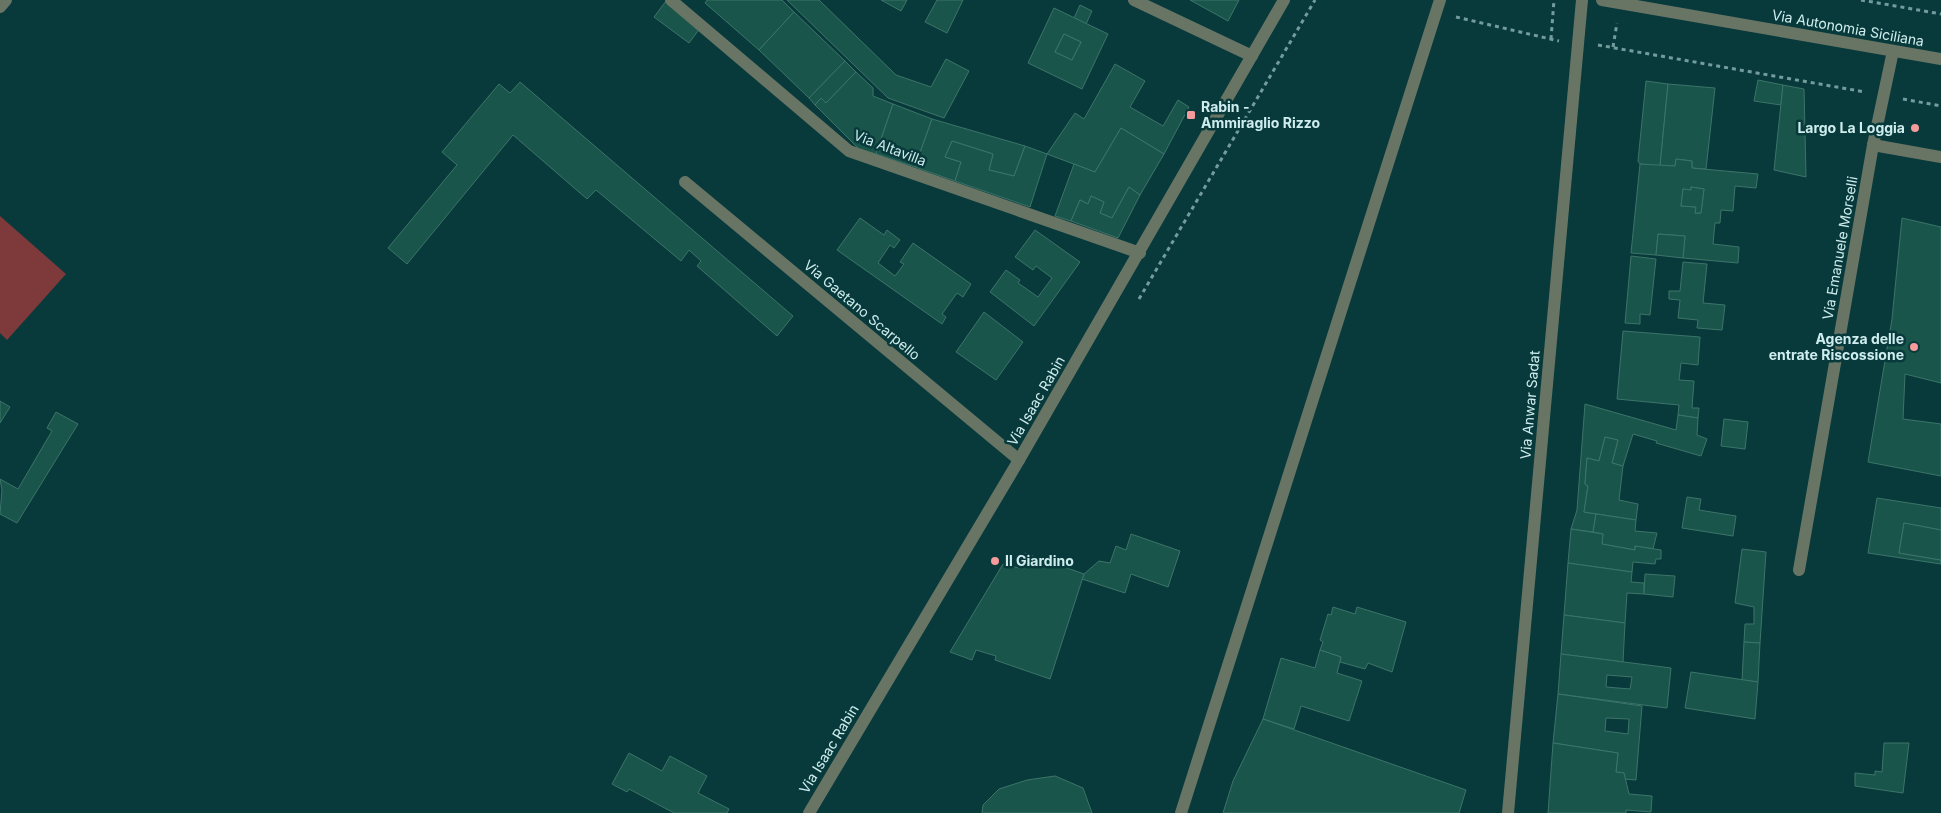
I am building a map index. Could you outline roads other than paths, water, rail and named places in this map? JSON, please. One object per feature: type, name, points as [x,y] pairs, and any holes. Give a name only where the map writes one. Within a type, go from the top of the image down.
[{"type":"street","points":[[0,7],[6,0]]},
{"type":"street","name":"Via Altavilla","points":[[671,0],[849,151],[1140,253]]},
{"type":"street","points":[[1134,0],[1252,56]]},
{"type":"street","name":"Via Isaac Rabin","points":[[808,813],[1019,460],[1140,253],[1284,0]]},
{"type":"street","name":"Via Anwar Sadat","points":[[1508,813],[1582,0]]},
{"type":"street","name":"Via Autonomia Siciliana","points":[[1602,0],[1941,59]]},
{"type":"street","points":[[1181,813],[1438,6]]},
{"type":"street","name":"Via Emanuele Morselli","points":[[1799,570],[1873,145],[1893,50]]},
{"type":"street","points":[[1873,145],[1941,157]]},
{"type":"street","name":"Via Gaetano Scarpello","points":[[685,182],[1019,460]]},
{"type":"place","name":"Rabin - Ammiraglio Rizzo","points":[[1191,115]]},
{"type":"place","name":"Largo La Loggia","points":[[1915,128]]},
{"type":"place","name":"Agenza delle entrate Riscossione","points":[[1914,347]]},
{"type":"place","name":"Il Giardino","points":[[995,561]]}]
